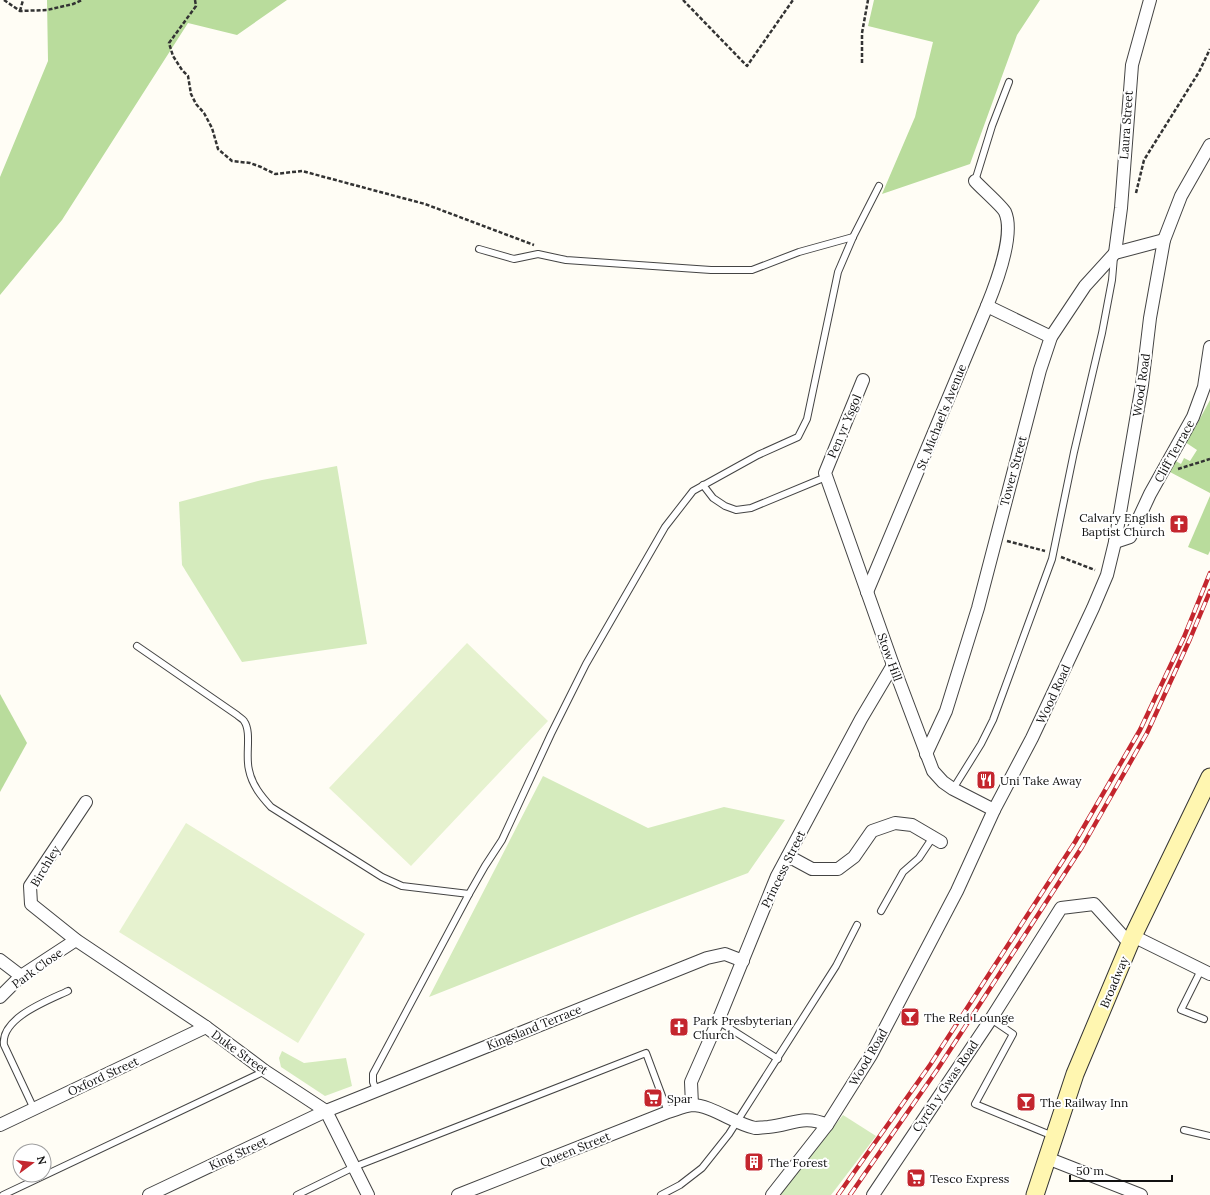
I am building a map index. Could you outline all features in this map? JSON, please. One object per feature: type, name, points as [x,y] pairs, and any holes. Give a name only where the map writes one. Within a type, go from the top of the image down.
[{"type":"main road","name":"Broadway","points":[[1035,1195],[1075,1074],[1131,940],[1210,777]]},
{"type":"street","name":"Laura Street","points":[[1115,253],[1132,65],[1150,0]]},
{"type":"street","name":"Wood Road","points":[[772,1195],[827,1124],[875,1048],[957,891],[994,810],[1032,738],[1107,575],[1115,542],[1142,385],[1150,318],[1164,240],[1181,196],[1210,145]]},
{"type":"street","name":"St. Michael's Avenue","points":[[867,592],[987,306],[1004,255],[1008,231],[1005,211],[975,181]]},
{"type":"street","points":[[1115,253],[1164,240]]},
{"type":"street","name":"Tower Street","points":[[926,754],[946,711],[976,615],[1040,370],[1051,337],[1085,286],[1115,253]]},
{"type":"street","points":[[987,306],[1051,337]]},
{"type":"street","name":"Cliff Terrace","points":[[1115,542],[1130,537],[1156,482],[1193,418],[1204,388],[1210,347]]},
{"type":"street","name":"Pen yr Ysgol","points":[[825,475],[863,380]]},
{"type":"street","name":"Stow Hill","points":[[825,475],[893,665],[933,771],[943,782],[953,789],[994,810]]},
{"type":"street","name":"Princess Street","points":[[692,1105],[691,1082],[718,1021],[777,876],[854,732],[893,665]]},
{"type":"street","name":"Birchley","points":[[76,940],[30,904],[30,886],[86,802]]},
{"type":"street","points":[[788,856],[812,869],[838,869],[854,857],[872,831],[894,823],[912,825],[937,839]]},
{"type":"street","name":"Cyrch y Gwas Road","points":[[873,1195],[991,1019],[1061,908],[1094,904],[1131,940]]},
{"type":"street","name":"Park Close","points":[[0,997],[21,976],[76,940]]},
{"type":"street","name":"Duke Street","points":[[76,940],[206,1027],[265,1071],[326,1111]]},
{"type":"street","points":[[1131,940],[1206,972]]},
{"type":"street","name":"Kingsland Terrace","points":[[326,1111],[707,958],[726,954],[743,961]]},
{"type":"street","points":[[0,960],[21,976]]},
{"type":"street","name":"Oxford Street","points":[[0,1125],[206,1027]]},
{"type":"street","points":[[692,1105],[706,1108],[737,1122],[756,1128],[776,1126],[810,1119],[827,1124]]},
{"type":"street","name":"Queen Street","points":[[458,1195],[668,1112],[692,1105]]},
{"type":"street","points":[[326,1111],[368,1195]]},
{"type":"street","name":"King Street","points":[[149,1195],[326,1111]]},
{"type":"street","points":[[1047,1158],[1141,1195]]},
{"type":"lane","points":[[975,181],[992,126],[1009,82]]},
{"type":"lane","points":[[376,1090],[373,1082],[373,1074],[469,894],[502,840],[551,734],[586,664],[665,527],[693,491],[758,455],[798,437],[807,419],[838,272],[853,237],[879,186]]},
{"type":"lane","points":[[479,249],[514,259],[538,254],[566,260],[711,270],[752,270],[799,252],[853,237]]},
{"type":"lane","points":[[953,789],[981,744],[993,720],[1052,559],[1074,452],[1102,333],[1112,280],[1115,253]]},
{"type":"lane","points":[[703,486],[713,498],[725,506],[736,510],[751,508],[825,475]]},
{"type":"lane","points":[[137,646],[244,721],[248,734],[247,758],[249,770],[253,782],[261,796],[271,807],[382,877],[402,886],[469,894]]},
{"type":"lane","points":[[881,910],[902,872],[919,858],[937,839]]},
{"type":"lane","points":[[661,1195],[680,1185],[702,1168],[737,1122],[778,1060],[836,966],[857,925]]},
{"type":"lane","points":[[1204,1019],[1181,1010],[1206,972]]},
{"type":"lane","points":[[34,1109],[4,1045],[4,1033],[7,1026],[23,1013],[68,991]]},
{"type":"lane","points":[[991,1019],[1013,1034],[975,1104],[1054,1136]]},
{"type":"lane","points":[[718,1021],[778,1060]]},
{"type":"lane","points":[[297,1195],[354,1168],[646,1053],[668,1112]]},
{"type":"lane","points":[[3,1195],[265,1071]]},
{"type":"lane","points":[[1184,1130],[1210,1136]]},
{"type":"path","points":[[4,0],[20,11],[47,10],[73,4],[82,0]]},
{"type":"path","points":[[20,11],[24,0]]},
{"type":"path","points":[[195,0],[196,6],[169,43],[173,56],[188,76],[191,94],[212,128],[218,149],[232,161],[250,163],[274,174],[302,171],[425,204],[536,246]]},
{"type":"path","points":[[683,0],[747,66],[793,0]]},
{"type":"path","points":[[862,63],[862,33],[868,0]]},
{"type":"path","points":[[1120,208],[1134,201],[1144,160],[1199,72],[1210,49]]},
{"type":"path","points":[[1184,467],[1210,459]]},
{"type":"green space","points":[[47,0],[287,0],[237,35],[188,23],[62,220],[0,295],[0,177],[48,61]]},
{"type":"green space","points":[[874,0],[1040,0],[1017,35],[970,164],[882,194],[915,117],[933,42],[868,26]]},
{"type":"green space","points":[[1210,400],[1210,493],[1168,471],[1174,460],[1181,464],[1184,458],[1190,461],[1197,450],[1185,442],[1196,426]]},
{"type":"green space","points":[[337,466],[367,644],[242,662],[182,565],[179,502],[262,480]]},
{"type":"green space","points":[[1210,496],[1210,551],[1208,555],[1188,547]]},
{"type":"green space","points":[[467,643],[548,721],[411,866],[329,788]]},
{"type":"green space","points":[[0,694],[27,743],[0,792]]},
{"type":"green space","points":[[543,776],[648,828],[724,807],[785,820],[748,873],[429,997]]},
{"type":"green space","points":[[186,823],[365,934],[298,1043],[119,932]]},
{"type":"green space","points":[[282,1051],[304,1063],[346,1058],[352,1086],[325,1096],[281,1067],[279,1058]]},
{"type":"green space","points":[[843,1115],[876,1136],[831,1195],[780,1195]]},
{"type":"railway","points":[[838,1195],[930,1065],[1075,842],[1140,730],[1184,637],[1210,573]]},
{"type":"railway","points":[[850,1195],[937,1070],[1082,847],[1147,733],[1210,591]]},
{"type":"place","name":"Calvary English Baptist Church","points":[[1179,524]]},
{"type":"place","name":"Uni Take Away","points":[[986,780]]},
{"type":"place","name":"The Red Lounge","points":[[910,1017]]},
{"type":"place","name":"Park Presbyterian Church","points":[[679,1027]]},
{"type":"place","name":"Spar","points":[[653,1098]]},
{"type":"place","name":"The Railway Inn","points":[[1026,1102]]},
{"type":"place","name":"The Forest","points":[[754,1162]]},
{"type":"place","name":"Tesco Express","points":[[916,1178]]}]
